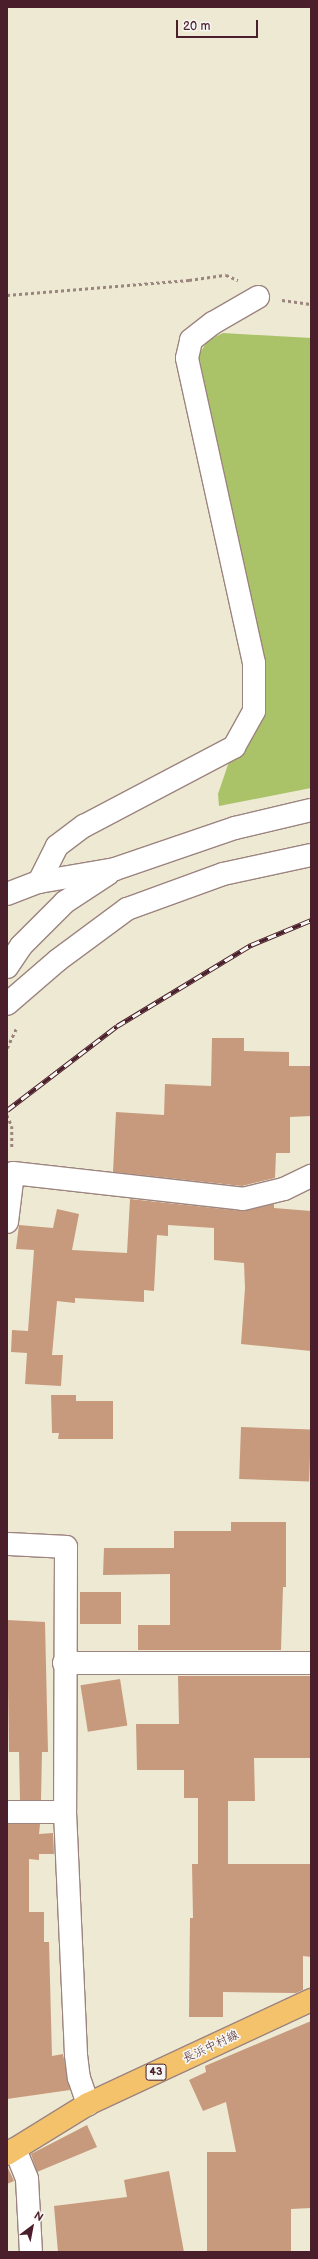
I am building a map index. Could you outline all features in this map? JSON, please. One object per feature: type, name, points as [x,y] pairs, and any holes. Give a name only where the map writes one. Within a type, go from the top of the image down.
[{"type":"main road","name":"長浜中村線","points":[[11,2152],[88,2104],[311,2000]]},
{"type":"street","points":[[39,882],[57,846],[84,826],[234,748],[254,711],[254,663],[187,358],[191,340],[213,323],[258,297]]},
{"type":"street","points":[[7,894],[39,882],[115,869],[235,828],[311,810]]},
{"type":"street","points":[[7,1004],[58,960],[127,909],[223,874],[311,855]]},
{"type":"street","points":[[7,967],[21,946],[65,902],[115,869]]},
{"type":"street","points":[[7,1222],[13,1173],[243,1199],[284,1189],[311,1176]]},
{"type":"street","points":[[7,1544],[66,1547],[64,1812],[76,2055],[79,2078],[88,2104]]},
{"type":"street","points":[[64,1663],[311,1663]]},
{"type":"street","points":[[7,1812],[64,1812]]},
{"type":"street","points":[[11,2152],[27,2179],[31,2252]]},
{"type":"path","points":[[7,295],[189,280],[226,275],[248,284],[258,297]]},
{"type":"path","points":[[7,1115],[12,1126],[13,1173]]},
{"type":"green space","points":[[223,333],[311,338],[311,788],[219,806],[218,794],[234,747],[254,711],[266,696],[260,643],[215,442],[199,355],[207,341]]},
{"type":"building","points":[[212,1038],[244,1038],[244,1051],[289,1052],[289,1066],[311,1066],[311,1116],[290,1117],[290,1153],[276,1153],[275,1178],[242,1186],[113,1172],[116,1112],[164,1115],[165,1084],[211,1086]]},
{"type":"building","points":[[130,1199],[242,1211],[274,1204],[274,1208],[311,1211],[311,1351],[241,1344],[245,1288],[244,1263],[214,1260],[214,1228],[168,1225],[168,1236],[157,1235],[154,1291],[144,1290],[144,1302],[75,1298],[75,1303],[57,1301],[52,1355],[63,1355],[61,1386],[25,1384],[27,1353],[11,1352],[12,1330],[28,1331],[34,1250],[16,1249],[19,1225],[53,1228],[57,1209],[79,1214],[72,1250],[127,1253]]},
{"type":"building","points":[[51,1395],[76,1395],[76,1401],[113,1401],[113,1439],[58,1439],[59,1433],[52,1433]]},
{"type":"building","points":[[241,1427],[311,1429],[309,1481],[239,1479]]},
{"type":"building","points":[[231,1522],[286,1522],[286,1587],[283,1587],[281,1650],[138,1650],[138,1625],[170,1625],[170,1574],[103,1575],[104,1548],[174,1548],[174,1531],[231,1531]]},
{"type":"building","points":[[80,1592],[121,1592],[121,1624],[80,1624]]},
{"type":"building","points":[[7,1620],[45,1622],[48,1752],[42,1752],[41,1800],[20,1800],[19,1752],[9,1752]]},
{"type":"building","points":[[178,1676],[311,1676],[311,1758],[254,1758],[255,1801],[228,1801],[228,1864],[311,1864],[311,1957],[303,1956],[303,1990],[296,1993],[223,1992],[223,2017],[189,2017],[190,1918],[193,1918],[192,1864],[198,1864],[198,1798],[184,1798],[184,1770],[137,1770],[136,1724],[179,1724]]},
{"type":"building","points":[[120,1679],[127,1725],[88,1732],[80,1685]]},
{"type":"building","points":[[7,1824],[40,1824],[39,1834],[53,1833],[54,1854],[39,1854],[39,1860],[29,1859],[29,1912],[44,1912],[44,1942],[49,1942],[52,2056],[63,2054],[70,2090],[7,2099]]},
{"type":"building","points":[[311,2021],[311,2208],[291,2209],[291,2252],[207,2252],[207,2152],[236,2152],[226,2102],[203,2111],[189,2080],[206,2072],[205,2066]]},
{"type":"building","points":[[87,2125],[97,2147],[37,2172],[31,2154]]},
{"type":"building","points":[[7,2166],[14,2181],[7,2184]]},
{"type":"building","points":[[169,2171],[184,2252],[58,2252],[54,2206],[127,2197],[124,2180]]},
{"type":"railway","points":[[7,1110],[117,1026],[251,945],[311,920]]}]
